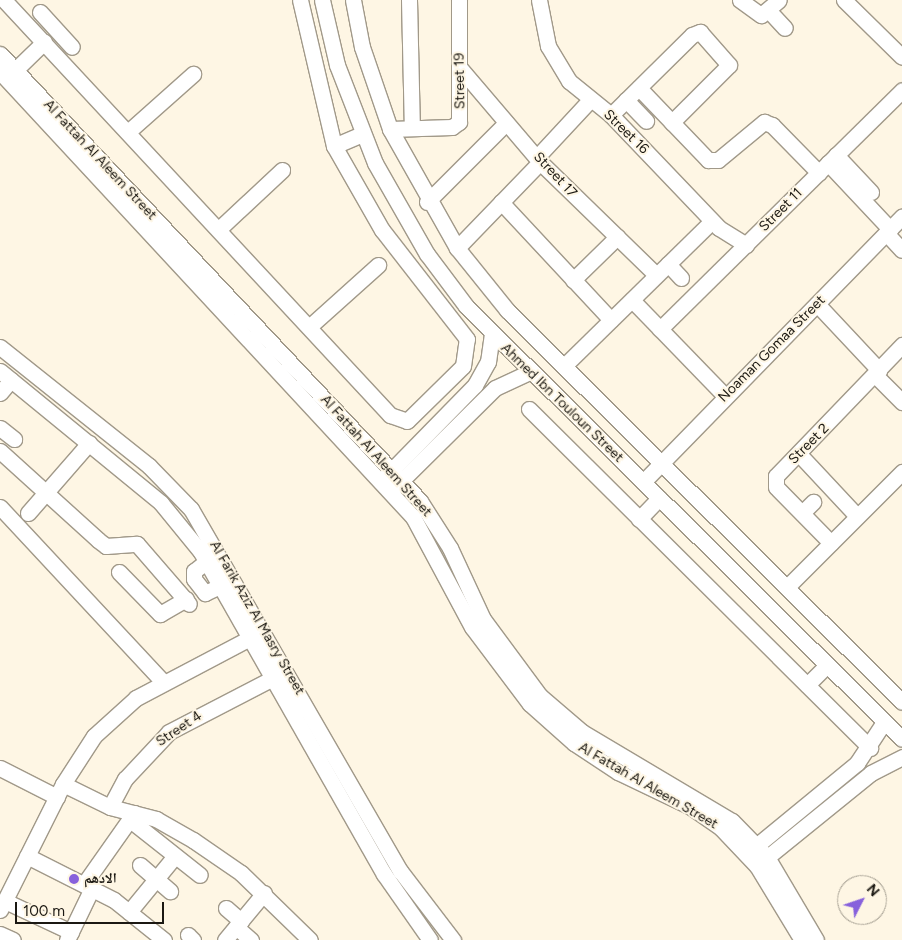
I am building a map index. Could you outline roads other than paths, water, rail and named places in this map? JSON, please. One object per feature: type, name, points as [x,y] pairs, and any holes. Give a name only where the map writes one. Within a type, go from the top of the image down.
[{"type":"street","points":[[4,0],[220,228],[390,415],[401,422],[413,418],[467,358],[463,331],[382,230],[334,146],[300,0]]},
{"type":"street","name":"Ahmed Ibn Touloun Street","points":[[322,0],[337,65],[362,134],[398,208],[427,254],[492,334],[902,739]]},
{"type":"street","name":"Ahmed Ibn Touloun Street","points":[[352,0],[362,47],[390,130],[427,202],[457,248],[506,310],[662,462],[902,702]]},
{"type":"street","points":[[409,0],[412,128]]},
{"type":"street","name":"Street 19","points":[[390,130],[452,127],[459,122],[459,0]]},
{"type":"street","name":"Street 16","points":[[540,0],[544,33],[553,59],[590,100],[610,115],[712,221],[746,245]]},
{"type":"street","points":[[740,0],[756,14],[774,6],[785,28]]},
{"type":"street","points":[[853,3],[902,57]]},
{"type":"street","points":[[7,73],[43,41],[45,17],[67,42],[43,41]]},
{"type":"street","points":[[610,115],[694,34],[703,33],[726,56],[728,68],[672,122]]},
{"type":"street","name":"Al Fattah Al Aleem Street","points":[[0,54],[7,73],[392,480],[436,524],[483,619],[535,700],[589,737],[704,801],[757,856],[816,940]]},
{"type":"street","name":"Street 17","points":[[460,68],[538,159],[656,275]]},
{"type":"street","points":[[129,131],[193,74]]},
{"type":"street","points":[[639,88],[708,160],[715,161],[755,125],[768,123],[871,192]]},
{"type":"street","name":"Street 11","points":[[660,329],[902,90]]},
{"type":"street","points":[[457,248],[501,202],[590,100]]},
{"type":"street","points":[[626,100],[646,121]]},
{"type":"street","points":[[427,202],[506,123]]},
{"type":"street","points":[[334,146],[362,134]]},
{"type":"street","points":[[828,164],[888,231],[902,250]]},
{"type":"street","points":[[220,228],[282,170]]},
{"type":"street","points":[[501,202],[611,320]]},
{"type":"street","name":"Noaman Gomaa Street","points":[[643,482],[902,217]]},
{"type":"street","points":[[564,366],[712,221]]},
{"type":"street","points":[[573,280],[617,237]]},
{"type":"street","points":[[668,264],[682,278]]},
{"type":"street","points":[[309,327],[378,266]]},
{"type":"street","points":[[632,300],[725,396]]},
{"type":"street","points":[[817,304],[902,402]]},
{"type":"street","points":[[392,480],[416,446],[482,375],[492,334]]},
{"type":"street","name":"Street 2","points":[[831,543],[816,499],[775,482],[902,345]]},
{"type":"street","name":"Al Farik Aziz Al Masry Street","points":[[0,347],[149,466],[191,509],[420,902],[453,940]]},
{"type":"street","points":[[392,480],[430,452],[495,388],[530,372]]},
{"type":"street","points":[[482,375],[495,388]]},
{"type":"street","points":[[0,393],[5,376]]},
{"type":"street","name":"Al Farik Aziz Al Masry Street","points":[[5,376],[161,503],[207,562],[344,805],[407,912],[430,940]]},
{"type":"street","points":[[529,409],[870,748]]},
{"type":"street","points":[[550,430],[570,410]]},
{"type":"street","points":[[0,428],[14,440]]},
{"type":"street","points":[[28,513],[89,443]]},
{"type":"street","points":[[416,446],[419,452],[430,452]]},
{"type":"street","points":[[0,451],[106,546],[136,544],[187,602],[160,614],[119,572]]},
{"type":"street","points":[[799,454],[816,499],[857,516]]},
{"type":"street","points":[[788,587],[902,472]]},
{"type":"street","points":[[639,519],[659,498]]},
{"type":"street","points":[[0,507],[162,681]]},
{"type":"street","points":[[713,592],[732,572]]},
{"type":"street","points":[[751,630],[771,610]]},
{"type":"street","points":[[131,816],[88,886],[69,936],[2,906],[82,751],[113,715],[162,681],[250,638]]},
{"type":"street","points":[[807,686],[827,665]]},
{"type":"street","name":"Street 4","points":[[110,807],[140,760],[169,732],[273,678]]},
{"type":"street","points":[[757,856],[870,748],[884,722]]},
{"type":"street","points":[[757,856],[871,772],[902,757]]},
{"type":"street","points":[[0,768],[60,791],[110,807],[193,840],[264,894],[310,940]]},
{"type":"street","points":[[329,778],[343,770]]},
{"type":"street","points":[[344,805],[358,796]]},
{"type":"street","points":[[131,816],[175,856],[200,875]]},
{"type":"street","points":[[27,856],[88,886],[130,912],[164,940]]},
{"type":"street","points":[[130,912],[175,856]]},
{"type":"street","name":"Al Fattah Al Aleem Street","points":[[757,856],[802,940]]},
{"type":"street","points":[[140,865],[170,891]]},
{"type":"street","points":[[226,940],[264,894]]},
{"type":"street","points":[[226,908],[251,940]]},
{"type":"street","points":[[0,934],[12,940]]},
{"type":"place","name":"الادهم","points":[[74,879]]}]
